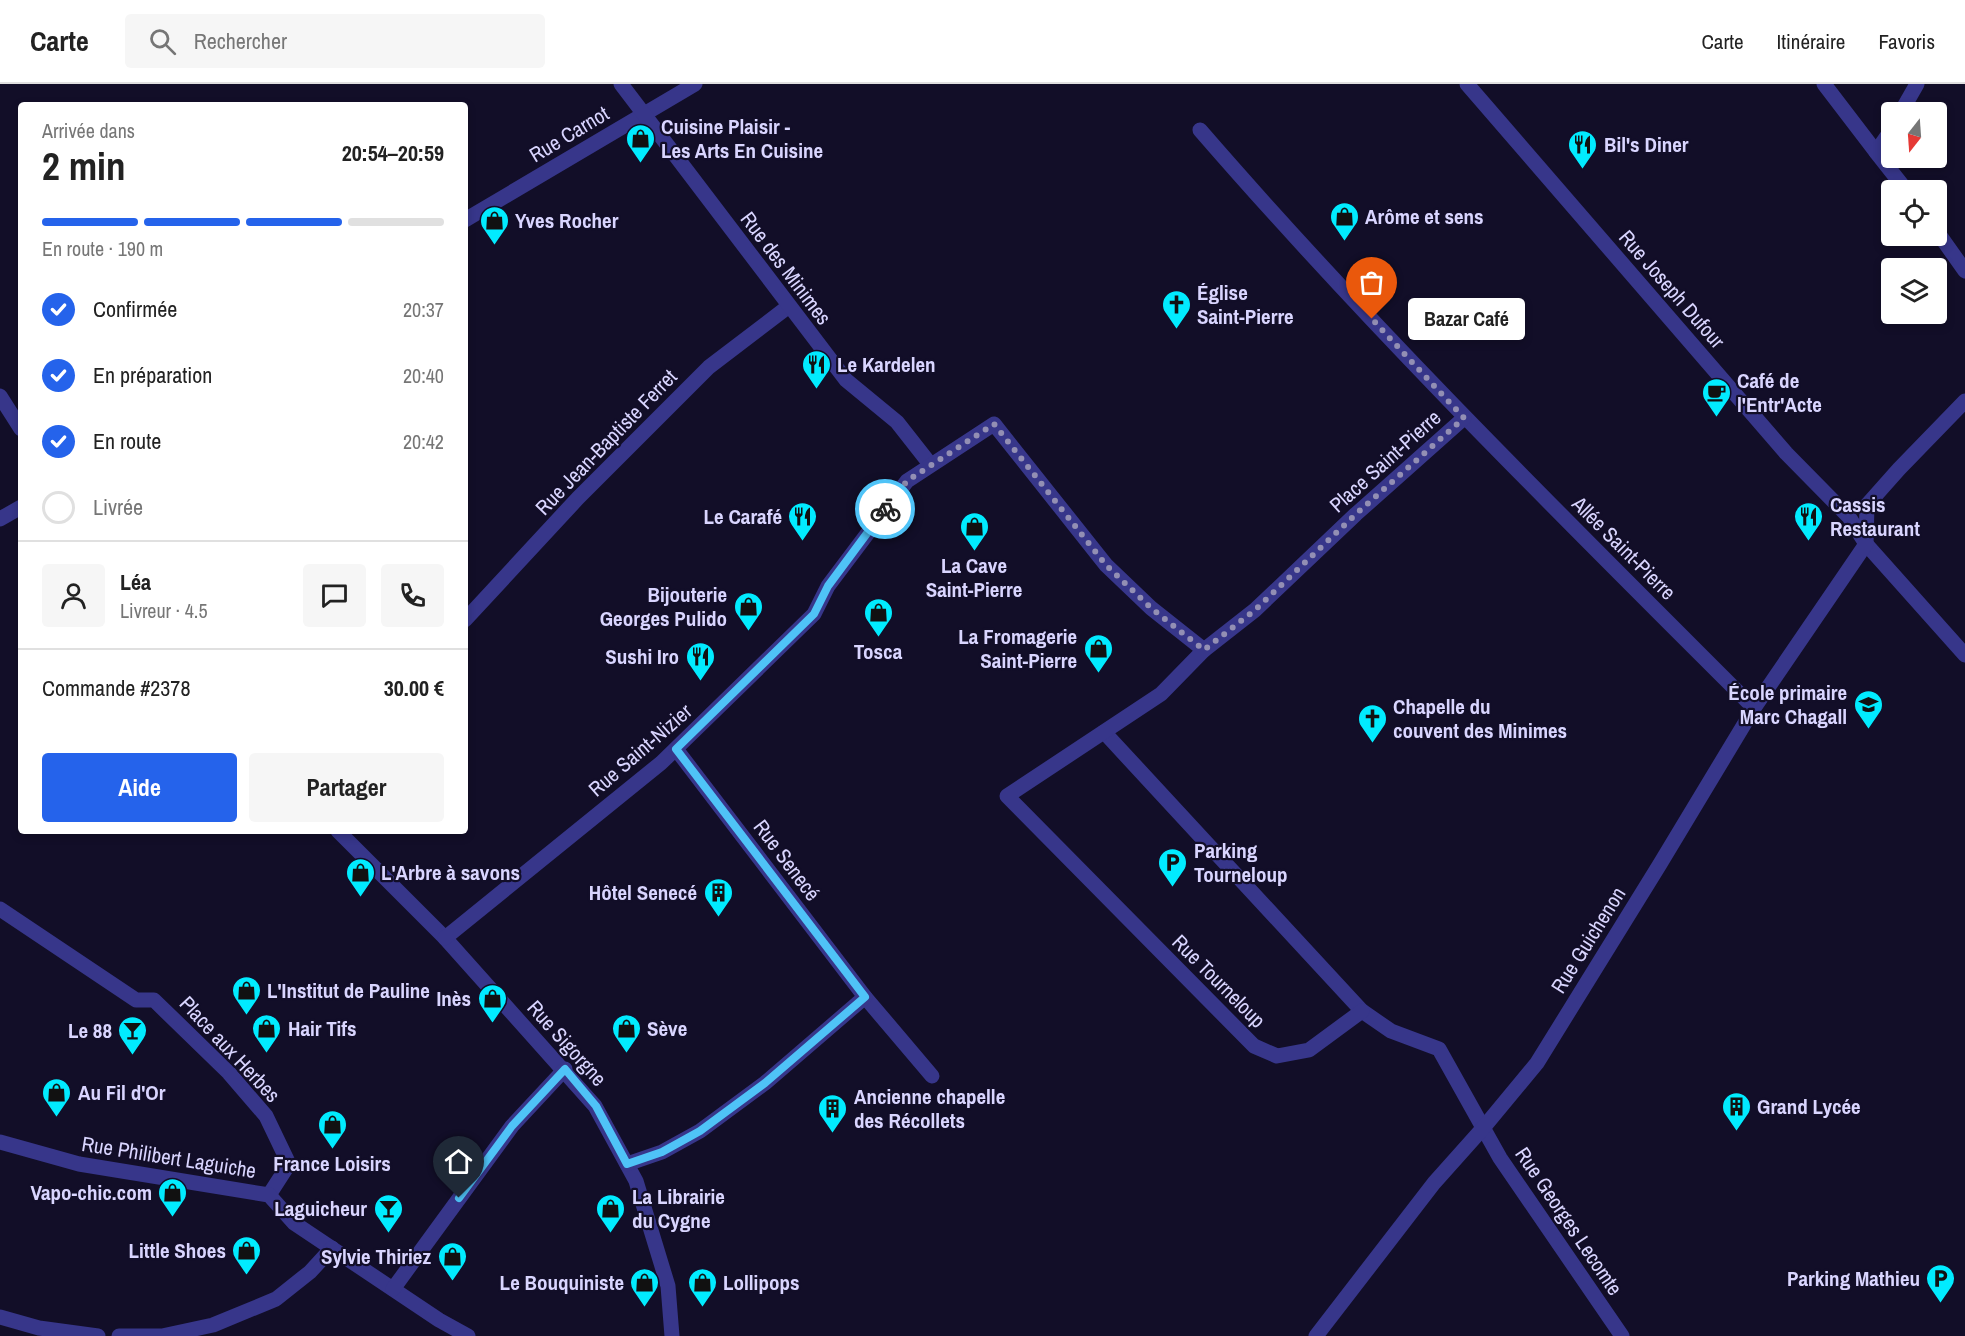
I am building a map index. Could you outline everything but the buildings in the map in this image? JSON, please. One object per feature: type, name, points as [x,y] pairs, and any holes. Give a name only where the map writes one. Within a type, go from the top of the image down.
[{"type":"street","name":"Rue des Minimes","points":[[621,84],[846,380],[897,422],[930,464]]},
{"type":"street","name":"Rue Carnot","points":[[468,218],[695,84]]},
{"type":"street","name":"Rue Joseph Dufour","points":[[1467,84],[1786,453],[1849,517],[1866,544],[1965,655]]},
{"type":"street","points":[[1824,84],[1898,180]]},
{"type":"street","points":[[1907,102],[1917,84]]},
{"type":"street","name":"Place Saint-Pierre","points":[[1200,130],[1249,187],[1464,418],[1356,514],[1255,610],[1204,650]]},
{"type":"street","points":[[1876,152],[1881,145]]},
{"type":"street","points":[[1947,246],[1965,271]]},
{"type":"street","name":"Rue Jean-Baptiste Ferret","points":[[468,618],[578,498],[709,367],[789,306]]},
{"type":"street","points":[[0,396],[18,424]]},
{"type":"street","points":[[1866,544],[1867,505],[1965,401]]},
{"type":"street","name":"Allée Saint-Pierre","points":[[1464,418],[1754,708]]},
{"type":"street","name":"Rue Saint-Nizier","points":[[445,938],[661,764],[814,614],[828,586],[907,481],[994,424],[1106,565],[1151,608],[1204,650]]},
{"type":"street","points":[[0,519],[18,509]]},
{"type":"street","name":"Rue Guichenon","points":[[1316,1336],[1434,1183],[1537,1063],[1754,708],[1866,544]]},
{"type":"street","points":[[1204,650],[1161,694],[1104,732],[1362,1011],[1391,1030],[1439,1049],[1484,1127]]},
{"type":"street","name":"Rue Tourneloup","points":[[1104,732],[1007,796],[1254,1046],[1277,1056],[1309,1050],[1362,1011]]},
{"type":"street","name":"Rue Senecé","points":[[676,749],[865,997],[932,1076]]},
{"type":"street","name":"Rue Sigorgne","points":[[341,834],[445,938],[596,1106],[636,1181],[668,1286],[672,1336]]},
{"type":"street","name":"Place aux Herbes","points":[[0,909],[136,1000],[154,1000],[229,1073],[266,1116],[289,1164],[269,1195]]},
{"type":"street","points":[[627,1164],[662,1152],[700,1131],[765,1083],[865,997]]},
{"type":"street","points":[[393,1289],[512,1126],[565,1069]]},
{"type":"street","name":"Rue Georges Lecomte","points":[[1484,1127],[1500,1158],[1622,1336]]},
{"type":"street","name":"Rue Philibert Laguiche","points":[[0,1142],[79,1164],[269,1195],[294,1223],[439,1320],[468,1336]]},
{"type":"street","points":[[119,1336],[162,1336],[213,1325],[276,1299],[310,1272],[332,1248]]},
{"type":"street","points":[[0,1317],[39,1328],[98,1336]]},
{"type":"street","points":[[436,1336],[439,1320]]},
{"type":"way so far","points":[[885,509],[907,481],[994,424],[1106,565],[1151,608],[1204,650],[1255,610],[1356,514],[1464,418],[1372,319]]},
{"type":"place","name":"Cuisine Plaisir - Les Arts En Cuisine","points":[[640,164]]},
{"type":"place","name":"Bil's Diner","points":[[1583,170]]},
{"type":"place","name":"Arôme et sens","points":[[1344,242]]},
{"type":"place","name":"Yves Rocher","points":[[494,246]]},
{"type":"place","name":"Bazar Café","points":[[1372,319]]},
{"type":"place","name":"Église Saint-Pierre","points":[[1176,330]]},
{"type":"place","name":"Le Kardelen","points":[[816,390]]},
{"type":"place","name":"Café de l'Entr'Acte","points":[[1716,418]]},
{"type":"place","name":"Le Carafé","points":[[803,542]]},
{"type":"place","name":"Cassis Restaurant","points":[[1809,542]]},
{"type":"place","name":"La Cave Saint-Pierre","points":[[974,552]]},
{"type":"place","name":"Bijouterie Georges Pulido","points":[[748,632]]},
{"type":"place","name":"Tosca","points":[[878,638]]},
{"type":"place","name":"La Fromagerie Saint-Pierre","points":[[1098,674]]},
{"type":"place","name":"Sushi Iro","points":[[700,682]]},
{"type":"place","name":"École primaire Marc Chagall","points":[[1868,730]]},
{"type":"place","name":"Chapelle du couvent des Minimes","points":[[1372,744]]},
{"type":"place","name":"Parking Tourneloup","points":[[1173,888]]},
{"type":"place","name":"L'Arbre à savons","points":[[360,898]]},
{"type":"place","name":"Hôtel Senecé","points":[[718,918]]},
{"type":"place","name":"L'Institut de Pauline","points":[[246,1016]]},
{"type":"place","name":"Inès","points":[[492,1024]]},
{"type":"place","name":"Hair Tifs","points":[[267,1054]]},
{"type":"place","name":"Sève","points":[[626,1054]]},
{"type":"place","name":"Le 88","points":[[133,1056]]},
{"type":"place","name":"Au Fil d'Or","points":[[57,1118]]},
{"type":"place","name":"Grand Lycée","points":[[1736,1132]]},
{"type":"place","name":"Ancienne chapelle des Récollets","points":[[833,1134]]},
{"type":"place","name":"France Loisirs","points":[[332,1150]]},
{"type":"place","name":"Vapo-chic.com","points":[[173,1218]]},
{"type":"place","name":"Laguicheur","points":[[388,1234]]},
{"type":"place","name":"La Librairie du Cygne","points":[[611,1234]]},
{"type":"place","name":"Little Shoes","points":[[247,1276]]},
{"type":"place","name":"Sylvie Thiriez","points":[[452,1282]]},
{"type":"place","name":"Parking Mathieu","points":[[1941,1304]]},
{"type":"place","name":"Le Bouquiniste","points":[[645,1308]]},
{"type":"place","name":"Lollipops","points":[[702,1308]]},
{"type":"route","points":[[459,1198],[512,1126],[565,1069],[596,1106],[627,1164],[662,1152],[700,1131],[765,1083],[865,997],[676,749],[814,614],[828,586],[885,509]]}]
